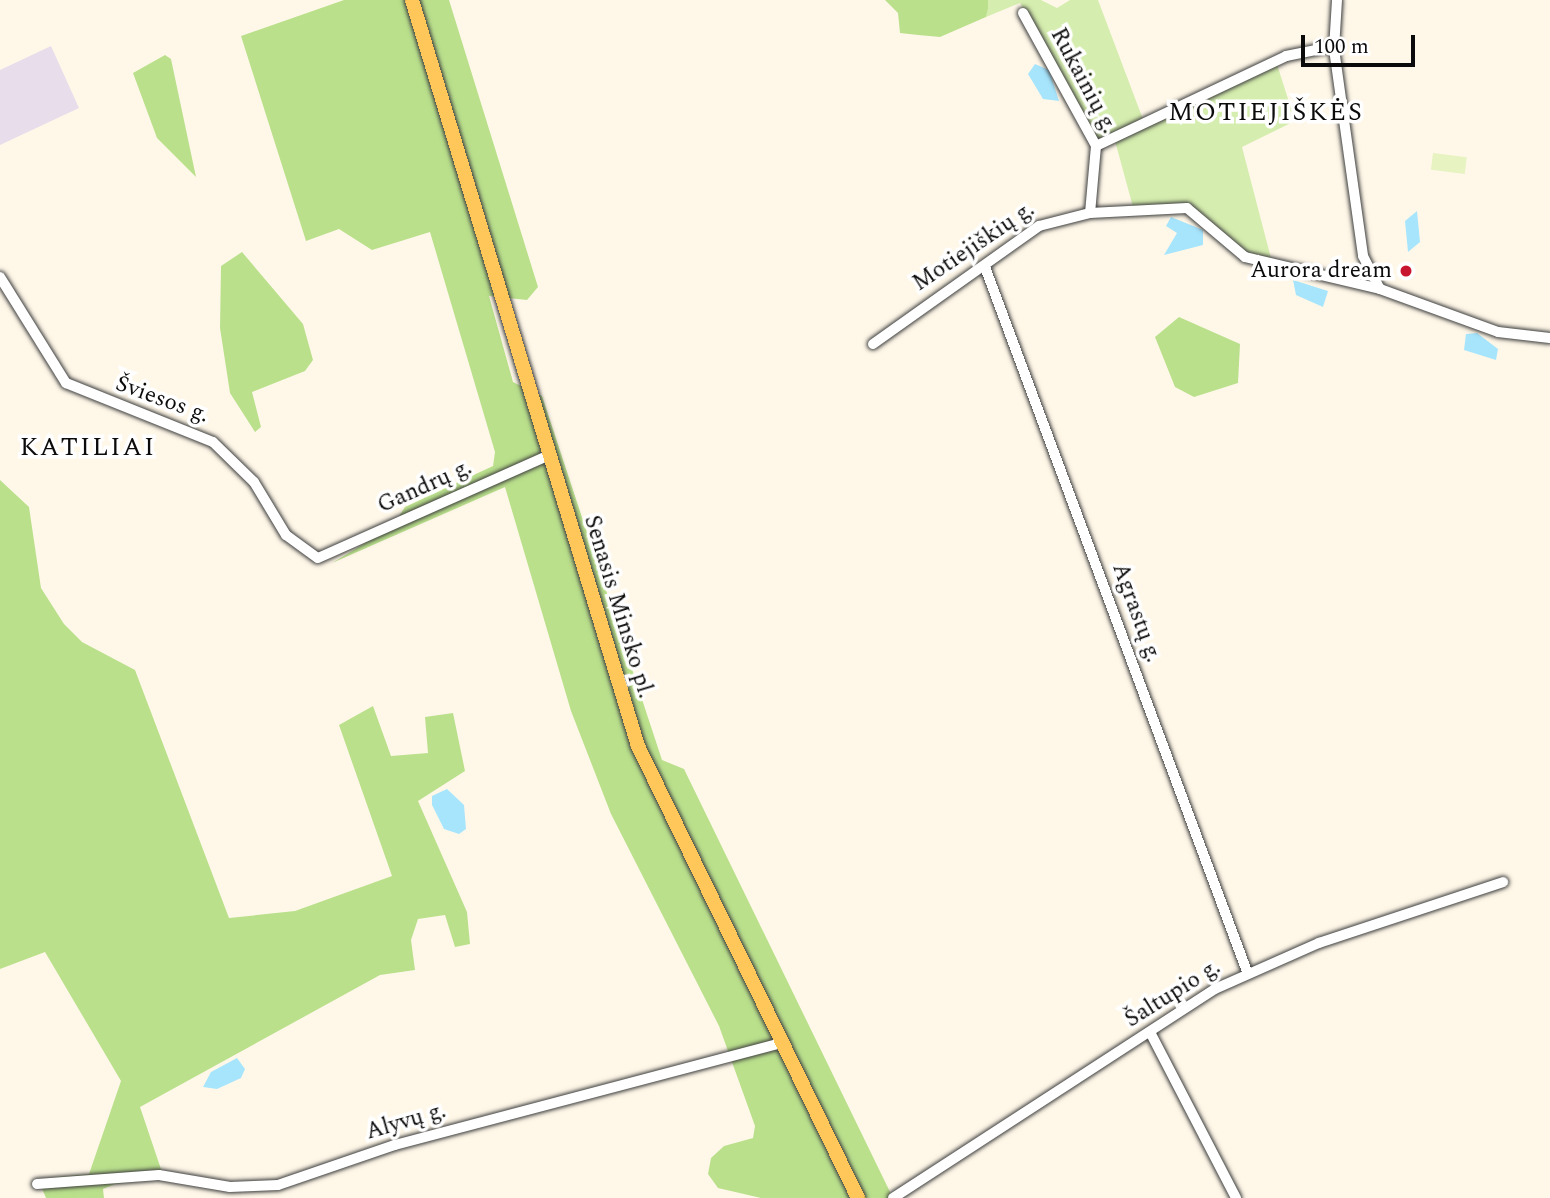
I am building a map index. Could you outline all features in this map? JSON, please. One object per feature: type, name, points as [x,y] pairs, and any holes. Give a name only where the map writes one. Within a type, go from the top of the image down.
[{"type":"main road","name":"Senasis Minsko pl.","points":[[412,0],[638,746],[858,1198]]},
{"type":"street","points":[[1337,0],[1335,46],[1363,256],[1380,289]]},
{"type":"street","name":"Rukainių g.","points":[[1023,13],[1096,146],[1090,213]]},
{"type":"street","points":[[1096,146],[1286,56],[1335,46]]},
{"type":"street","name":"Motiejiškių g.","points":[[873,344],[937,293],[985,267],[1054,218],[1090,213],[1187,208],[1245,257],[1380,289],[1498,332],[1550,338]]},
{"type":"street","name":"Agrastų g.","points":[[985,267],[1248,974]]},
{"type":"street","name":"Šviesos g.","points":[[0,277],[66,383],[213,442],[254,482],[286,535],[318,558]]},
{"type":"street","name":"Gandrų g.","points":[[318,558],[549,455]]},
{"type":"street","name":"Šaltupio g.","points":[[893,1198],[1150,1032],[1248,974],[1503,882]]},
{"type":"street","points":[[1150,1032],[1236,1198]]},
{"type":"street","name":"Alyvų g.","points":[[37,1184],[159,1175],[230,1187],[278,1185],[395,1145],[782,1043]]},
{"type":"shaded area","points":[[51,46],[79,108],[0,145],[0,70]]},
{"type":"green space","points":[[344,0],[449,0],[538,287],[527,300],[489,296],[513,382],[542,396],[662,760],[684,769],[893,1198],[761,1198],[718,1188],[708,1174],[711,1158],[724,1146],[753,1138],[755,1126],[719,1026],[611,814],[571,711],[505,487],[332,563],[392,527],[405,507],[493,466],[495,452],[430,232],[372,250],[339,229],[306,241],[241,36]]},
{"type":"green space","points":[[885,0],[988,0],[988,8],[986,17],[940,37],[900,33],[898,13]]},
{"type":"green space","points":[[988,0],[1041,0],[1057,8],[1070,0],[1098,0],[1144,122],[1099,142],[1020,3],[986,17]]},
{"type":"green space","points":[[165,55],[171,59],[196,177],[157,138],[133,73]]},
{"type":"green space","points":[[1276,61],[1295,121],[1242,147],[1272,262],[1238,252],[1185,205],[1133,207],[1115,141]]},
{"type":"green space","points":[[1433,153],[1467,157],[1465,174],[1431,170]]},
{"type":"green space","points":[[242,252],[303,324],[313,360],[305,371],[252,392],[261,427],[255,432],[230,393],[220,328],[221,266]]},
{"type":"green space","points":[[1179,317],[1240,344],[1238,383],[1194,397],[1175,387],[1155,337]]},
{"type":"green space","points":[[0,480],[29,507],[41,588],[64,624],[82,642],[135,670],[229,918],[295,911],[392,876],[339,725],[373,706],[391,756],[428,753],[425,717],[453,713],[465,771],[418,801],[467,912],[470,944],[455,947],[445,915],[418,919],[411,940],[415,970],[380,975],[140,1107],[164,1178],[115,1184],[103,1189],[104,1198],[46,1198],[38,1179],[89,1174],[121,1081],[45,952],[0,969]]},
{"type":"water","points":[[1035,64],[1049,70],[1059,101],[1043,99],[1028,74]]},
{"type":"water","points":[[1417,211],[1420,242],[1408,252],[1405,221]]},
{"type":"water","points":[[1171,217],[1203,230],[1203,245],[1164,255],[1177,233],[1166,226]]},
{"type":"water","points":[[1293,280],[1328,291],[1323,307],[1296,295]]},
{"type":"water","points":[[1477,333],[1498,349],[1496,360],[1464,350],[1466,334]]},
{"type":"water","points":[[447,789],[464,805],[466,829],[459,834],[444,829],[432,805],[432,796]]},
{"type":"water","points":[[237,1058],[245,1069],[241,1078],[217,1089],[203,1087],[211,1072]]},
{"type":"place","name":"Aurora dream","points":[[1406,271]]},
{"type":"district","name":"MOTIEJIŠKĖS","points":[[1266,113]]},
{"type":"district","name":"KATILIAI","points":[[88,448]]}]
